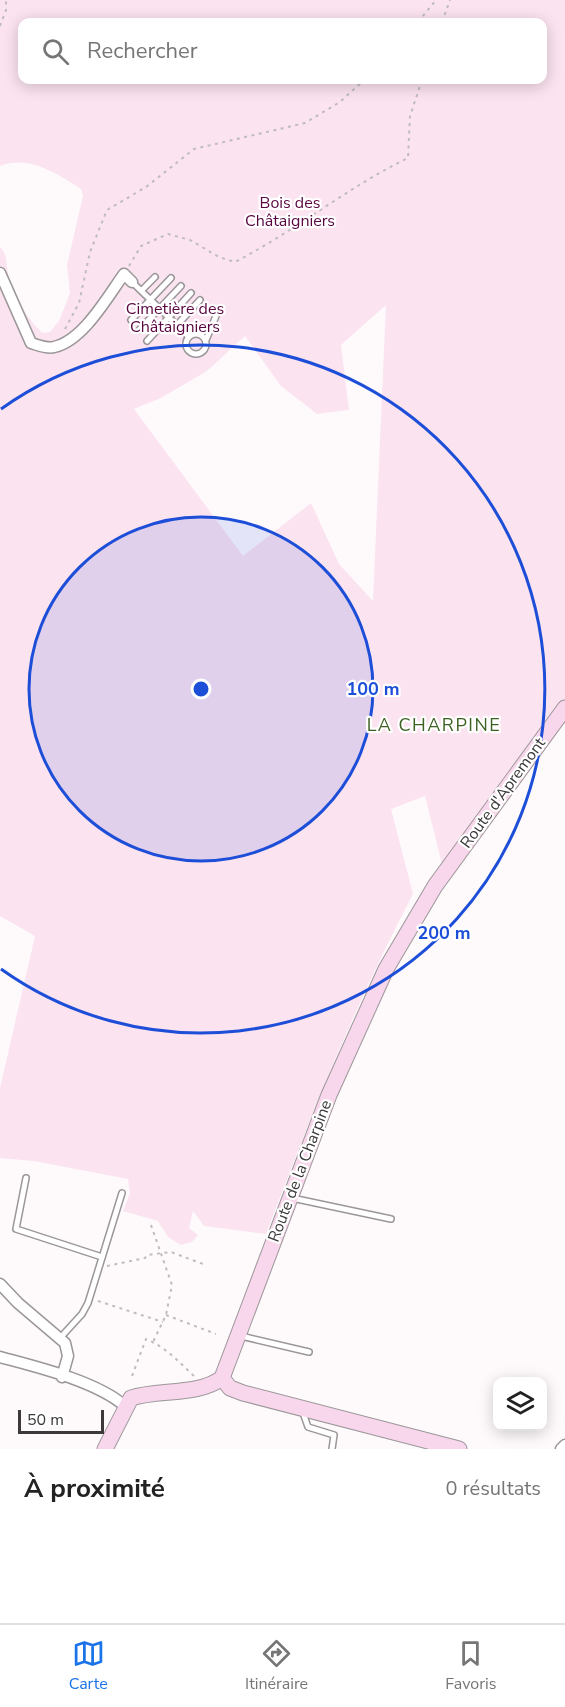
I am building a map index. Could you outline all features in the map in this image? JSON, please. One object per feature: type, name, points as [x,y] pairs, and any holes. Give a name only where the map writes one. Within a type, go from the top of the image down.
[{"type":"main road","name":"Route d'Apremont","points":[[441,878],[565,708]]},
{"type":"main road","name":"Route de la Charpine","points":[[222,1378],[341,1067],[376,989],[409,927],[441,878]]},
{"type":"main road","points":[[105,1449],[124,1406],[131,1398],[144,1394],[208,1386],[222,1378],[230,1388],[459,1449]]},
{"type":"street","points":[[0,273],[32,343],[55,347],[84,329],[128,278]]},
{"type":"street","points":[[0,1284],[18,1303],[61,1337],[68,1356],[62,1377]]},
{"type":"street","points":[[0,1357],[104,1392],[124,1406]]},
{"type":"street","points":[[561,1449],[565,1445]]},
{"type":"lane","points":[[142,290],[155,277]]},
{"type":"lane","points":[[128,278],[189,337]]},
{"type":"lane","points":[[131,320],[171,278]]},
{"type":"lane","points":[[139,330],[181,286]]},
{"type":"lane","points":[[147,341],[191,293]]},
{"type":"lane","points":[[177,325],[200,300]]},
{"type":"lane","points":[[206,340],[196,334],[189,337],[186,344],[193,354],[204,351],[216,316]]},
{"type":"lane","points":[[26,1178],[16,1229],[102,1257]]},
{"type":"lane","points":[[61,1337],[82,1314],[89,1298],[122,1192]]},
{"type":"lane","points":[[290,1197],[391,1220]]},
{"type":"lane","points":[[239,1336],[309,1352]]},
{"type":"lane","points":[[302,1408],[308,1426],[334,1435],[332,1449]]},
{"type":"path","points":[[0,26],[6,0]]},
{"type":"path","points":[[421,18],[436,0]]},
{"type":"path","points":[[443,18],[450,0]]},
{"type":"path","points":[[55,347],[79,303],[90,252],[107,210],[146,187],[194,149],[305,123],[340,102],[360,84]]},
{"type":"path","points":[[128,278],[141,246],[168,234],[190,240],[219,257],[235,261],[266,246],[382,170],[408,158],[410,116],[421,84]]},
{"type":"path","points":[[151,1225],[172,1285],[166,1316],[153,1342]]},
{"type":"path","points":[[98,1268],[145,1258],[147,1255],[162,1255],[171,1252],[203,1264]]},
{"type":"path","points":[[89,1298],[163,1322]]},
{"type":"path","points":[[166,1316],[216,1334]]},
{"type":"path","points":[[132,1376],[146,1339],[175,1356],[180,1365],[194,1375],[195,1387]]},
{"type":"green space","points":[[0,0],[565,0],[565,699],[443,868],[425,796],[391,809],[413,894],[334,1062],[266,1234],[204,1226],[193,1211],[189,1228],[198,1235],[192,1242],[181,1245],[168,1237],[158,1221],[123,1211],[130,1193],[128,1179],[34,1161],[0,1158],[0,1088],[35,936],[0,916],[0,247],[6,256],[10,282],[21,306],[43,333],[50,332],[59,321],[70,293],[67,265],[83,196],[81,189],[42,167],[11,163],[0,166]],"holes":[[[386,305],[373,600],[339,564],[311,503],[243,556],[134,409],[161,398],[207,371],[245,336],[281,386],[317,414],[349,410],[341,345]]]},
{"type":"district","name":"LA CHARPINE","points":[[434,725]]},
{"type":"park label","name":"Bois des Châtaigniers","points":[[290,212]]},
{"type":"park label","name":"Cimetière des Châtaigniers","points":[[175,318]]}]
